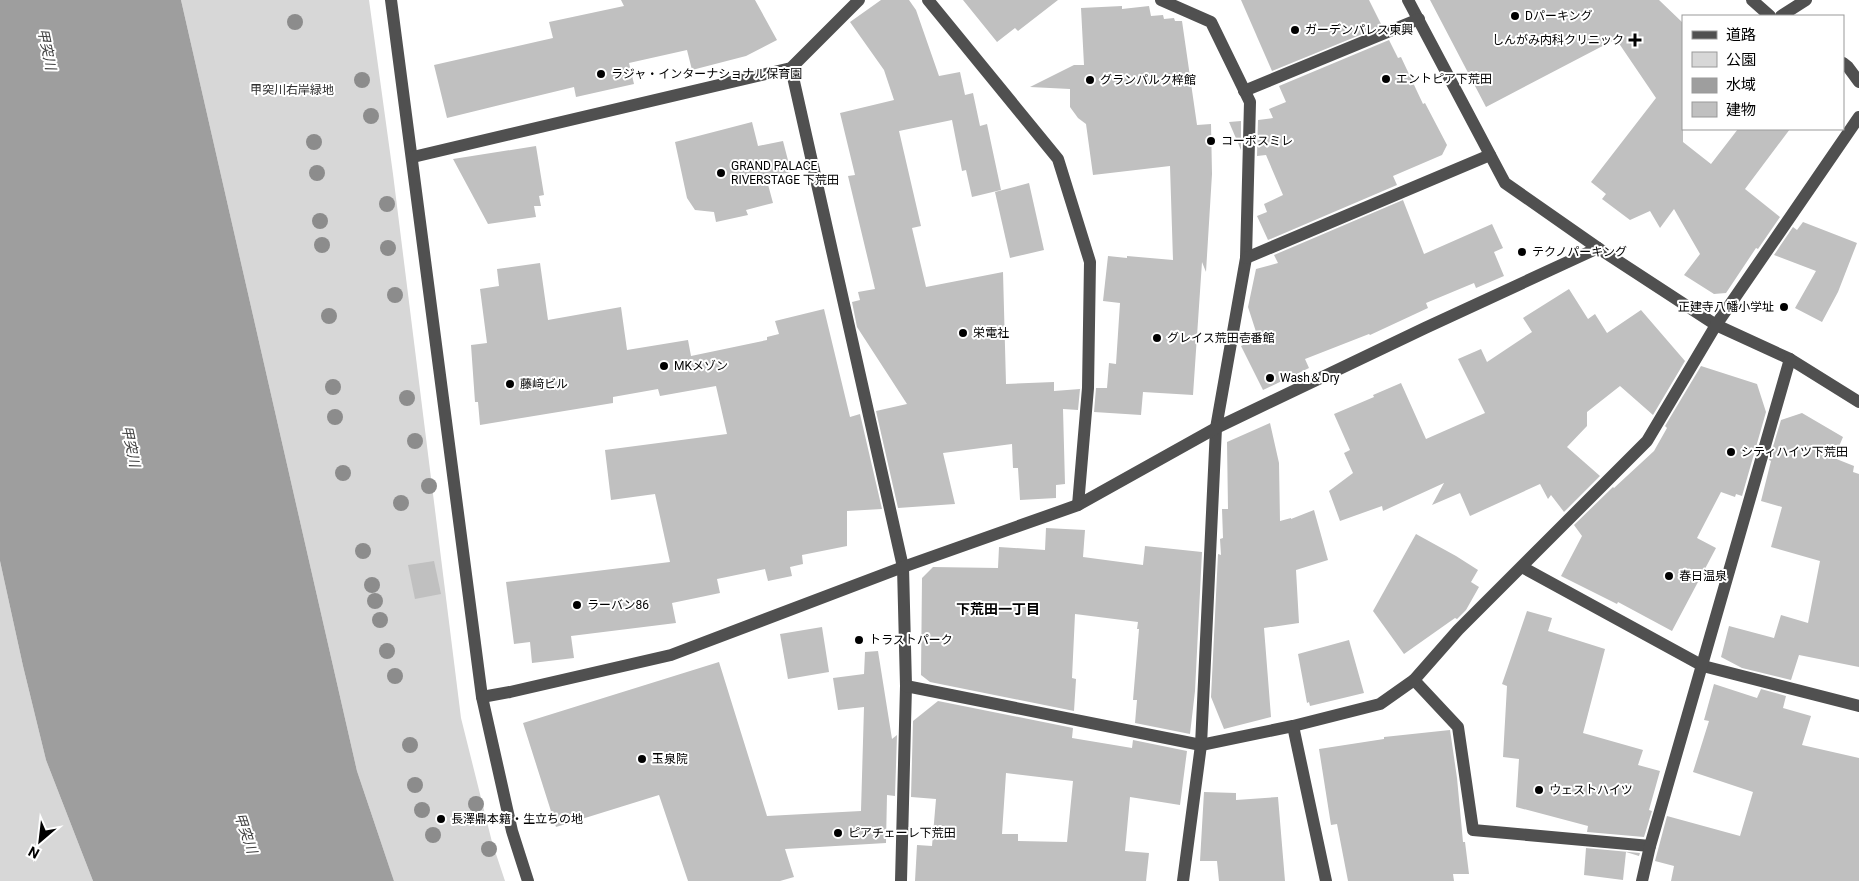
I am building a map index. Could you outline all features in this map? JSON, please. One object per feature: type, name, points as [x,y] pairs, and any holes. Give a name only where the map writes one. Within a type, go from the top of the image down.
[{"type":"street","points":[[391,0],[482,697],[512,831],[528,881]]},
{"type":"street","points":[[413,157],[791,68],[859,0]]},
{"type":"street","points":[[928,0],[1058,159],[1090,262],[1088,388],[1078,505]]},
{"type":"street","points":[[1162,0],[1211,22],[1250,102],[1246,258],[1216,428],[1201,745],[1183,881]]},
{"type":"street","points":[[1752,0],[1769,15]]},
{"type":"street","points":[[1783,15],[1806,0]]},
{"type":"street","points":[[1412,2],[1419,19],[1505,183],[1598,248],[1716,325],[1790,360],[1859,402]]},
{"type":"street","points":[[1244,90],[1419,19]]},
{"type":"street","points":[[1850,66],[1859,82]]},
{"type":"street","points":[[791,68],[903,567],[906,686],[902,881]]},
{"type":"street","points":[[906,686],[1201,745],[1293,726],[1380,704],[1414,680],[1458,630],[1647,441],[1716,325],[1859,117]]},
{"type":"street","points":[[1246,258],[1490,155]]},
{"type":"street","points":[[482,697],[671,655],[903,567],[1078,505],[1216,428],[1424,328],[1598,248]]},
{"type":"street","points":[[1642,881],[1650,846],[1790,360]]},
{"type":"street","points":[[1522,567],[1703,666],[1859,706]]},
{"type":"street","points":[[1414,680],[1458,727],[1472,830],[1650,846]]},
{"type":"street","points":[[1293,726],[1326,881]]},
{"type":"green space","name":"甲突川右岸緑地","points":[[181,0],[369,0],[393,174],[461,718],[492,842],[505,881],[394,881],[357,771]]},
{"type":"green space","points":[[0,561],[46,760],[93,881],[0,881]]},
{"type":"water","name":"甲突川","points":[[0,0],[181,0],[357,771],[394,881],[93,881],[46,760],[0,561]]},
{"type":"building","points":[[621,0],[755,0],[777,40],[746,56],[692,70],[687,50],[629,63],[634,84],[576,97],[574,87],[447,118],[434,65],[553,38],[549,22],[624,6]]},
{"type":"building","points":[[881,0],[909,0],[916,10],[939,76],[960,72],[965,95],[973,93],[980,126],[987,124],[1001,190],[972,197],[966,170],[962,171],[952,120],[899,131],[921,226],[912,228],[926,287],[1003,272],[1006,384],[1054,382],[1054,391],[1080,389],[1078,410],[1063,409],[1065,484],[1056,485],[1056,498],[1020,500],[1018,468],[1013,468],[1012,444],[943,453],[955,504],[898,508],[876,411],[907,404],[857,327],[852,302],[860,300],[858,292],[875,289],[848,176],[855,175],[840,113],[894,100],[884,70],[850,22]]},
{"type":"building","points":[[963,0],[1058,0],[1018,31],[1015,28],[997,42]]},
{"type":"building","points":[[1241,0],[1369,0],[1382,26],[1272,71]]},
{"type":"building","points":[[1430,0],[1659,0],[1682,22],[1683,142],[1711,164],[1737,130],[1789,130],[1745,189],[1780,217],[1758,249],[1756,248],[1726,293],[1714,294],[1684,275],[1700,254],[1674,209],[1660,228],[1650,211],[1630,220],[1602,199],[1606,194],[1591,182],[1656,98],[1616,39],[1486,107]]},
{"type":"building","points":[[1122,6],[1122,9],[1149,6],[1151,16],[1163,15],[1164,19],[1174,18],[1175,21],[1182,21],[1197,125],[1211,124],[1212,174],[1206,272],[1202,262],[1193,395],[1143,392],[1141,415],[1094,412],[1096,388],[1107,388],[1109,363],[1116,364],[1120,303],[1103,301],[1108,256],[1173,260],[1170,166],[1093,175],[1086,124],[1078,118],[1070,107],[1070,89],[1030,87],[1074,65],[1084,65],[1081,8]]},
{"type":"building","points":[[1389,40],[1398,58],[1401,57],[1423,104],[1425,103],[1447,145],[1442,155],[1393,176],[1397,185],[1268,240],[1257,216],[1267,212],[1264,204],[1283,195],[1266,155],[1257,156],[1258,120],[1273,118],[1269,109],[1286,102],[1279,86]]},
{"type":"building","points":[[1241,121],[1241,150],[1229,122]]},
{"type":"building","name":"GRAND PALACE RIVERSTAGE 下荒田","points":[[752,122],[758,146],[783,141],[791,172],[766,177],[773,203],[746,210],[748,215],[716,222],[714,212],[695,210],[687,198],[675,142]]},
{"type":"building","points":[[536,146],[544,195],[539,196],[541,206],[534,206],[536,217],[488,224],[453,159]]},
{"type":"building","points":[[1029,183],[1044,250],[1010,258],[995,192]]},
{"type":"building","points":[[1403,200],[1424,254],[1492,224],[1503,248],[1494,252],[1504,276],[1476,288],[1474,283],[1426,303],[1428,308],[1370,335],[1305,359],[1309,368],[1263,390],[1241,346],[1258,338],[1248,307],[1256,269],[1278,263],[1274,255]]},
{"type":"building","points":[[1803,222],[1857,243],[1838,292],[1822,322],[1795,308],[1816,271],[1774,255],[1793,227],[1797,230]]},
{"type":"building","points":[[540,263],[548,320],[621,307],[627,350],[688,340],[691,356],[767,340],[767,337],[779,334],[775,321],[824,309],[850,417],[860,414],[882,509],[847,511],[847,546],[802,555],[803,564],[790,567],[792,576],[768,581],[765,569],[717,579],[720,593],[672,603],[676,623],[571,636],[574,658],[532,663],[530,642],[514,644],[506,582],[670,562],[655,494],[611,500],[605,450],[727,434],[716,386],[660,396],[658,389],[613,397],[613,403],[480,425],[478,402],[475,402],[471,345],[487,343],[480,289],[499,286],[497,269]]},
{"type":"building","points":[[1569,289],[1588,319],[1595,314],[1607,333],[1641,310],[1685,361],[1653,415],[1620,386],[1587,412],[1587,426],[1567,447],[1600,476],[1564,512],[1551,495],[1548,499],[1540,484],[1470,516],[1460,493],[1432,505],[1444,483],[1383,511],[1382,506],[1340,521],[1329,491],[1353,473],[1344,453],[1350,450],[1334,414],[1401,383],[1426,439],[1485,413],[1458,359],[1481,349],[1487,362],[1532,332],[1523,318]]},
{"type":"building","points":[[1701,366],[1757,384],[1766,412],[1742,496],[1736,494],[1735,497],[1721,492],[1697,538],[1716,548],[1672,631],[1618,602],[1617,604],[1561,576],[1582,536],[1574,525],[1654,451],[1667,428],[1665,426]]},
{"type":"building","points":[[1802,413],[1843,437],[1834,458],[1854,466],[1853,472],[1859,474],[1859,667],[1799,655],[1791,680],[1742,668],[1721,657],[1729,626],[1774,638],[1781,615],[1808,623],[1820,561],[1771,547],[1782,507],[1761,501],[1771,461],[1769,460],[1781,420]]},
{"type":"building","points":[[1270,423],[1279,463],[1280,521],[1314,510],[1328,560],[1296,570],[1299,623],[1264,628],[1271,717],[1224,729],[1211,697],[1218,554],[1221,555],[1220,539],[1223,538],[1222,509],[1228,509],[1227,442]]},
{"type":"building","points":[[1046,528],[1085,530],[1083,557],[1143,565],[1145,546],[1202,552],[1195,691],[1190,734],[1135,723],[1137,700],[1133,700],[1138,622],[1075,614],[1072,678],[1076,679],[1074,711],[930,682],[921,675],[922,578],[933,567],[998,568],[999,547],[1045,550]]},
{"type":"building","points":[[1416,534],[1478,570],[1471,582],[1479,587],[1466,610],[1457,619],[1455,618],[1404,654],[1373,611]]},
{"type":"building","points":[[434,561],[441,594],[415,599],[408,565]]},
{"type":"building","points":[[1527,611],[1552,618],[1548,631],[1605,649],[1583,733],[1643,750],[1638,765],[1660,771],[1649,810],[1652,811],[1644,837],[1587,832],[1588,826],[1516,807],[1519,759],[1503,757],[1507,686],[1502,684]]},
{"type":"building","points":[[822,627],[829,672],[788,679],[780,634]]},
{"type":"building","points":[[1349,640],[1364,693],[1310,706],[1309,702],[1307,703],[1298,654]]},
{"type":"building","name":"玉泉院","points":[[878,651],[892,739],[897,735],[895,796],[887,795],[886,843],[785,849],[794,877],[780,881],[688,881],[659,795],[556,827],[523,723],[719,662],[767,816],[861,811],[864,707],[838,710],[833,678],[864,674],[865,652]]},
{"type":"building","points":[[1714,684],[1757,698],[1761,689],[1786,696],[1783,708],[1811,716],[1802,745],[1859,758],[1859,881],[1671,881],[1674,866],[1655,861],[1667,816],[1740,836],[1753,792],[1693,772],[1709,721],[1704,720]]},
{"type":"building","points":[[938,701],[1073,728],[1072,738],[1132,748],[1133,740],[1187,751],[1180,805],[1130,797],[1125,851],[1149,853],[1146,881],[915,881],[917,845],[932,846],[936,799],[911,797],[913,721]],"holes":[[[1006,773],[1073,781],[1067,842],[1018,841],[1018,834],[1002,834]]]},
{"type":"building","points":[[1450,730],[1463,842],[1465,842],[1469,874],[1453,874],[1454,881],[1348,881],[1337,824],[1331,825],[1319,749],[1384,739],[1384,737]]},
{"type":"building","points":[[1204,792],[1236,793],[1236,800],[1278,797],[1285,881],[1219,881],[1217,861],[1200,861]]},
{"type":"building","points":[[1586,848],[1640,853],[1639,856],[1626,852],[1623,880],[1584,875]]},
{"type":"place","name":"Dパーキング","points":[[1515,16]]},
{"type":"place","name":"ガーデンパレス東興","points":[[1295,30]]},
{"type":"place","name":"しんがみ内科クリニック","points":[[1635,40]]},
{"type":"place","name":"ラジャ・インターナショナル保育園","points":[[601,74]]},
{"type":"place","name":"エントピア下荒田","points":[[1386,79]]},
{"type":"place","name":"グランパルク梓館","points":[[1090,80]]},
{"type":"place","name":"コーポスミレ","points":[[1211,141]]},
{"type":"place","name":"GRAND PALACE RIVERSTAGE 下荒田","points":[[721,173]]},
{"type":"place","name":"テクノパーキング","points":[[1522,252]]},
{"type":"place","name":"正建寺八幡小学址","points":[[1784,307]]},
{"type":"place","name":"栄電社","points":[[963,333]]},
{"type":"place","name":"グレイス荒田壱番館","points":[[1157,338]]},
{"type":"place","name":"MKメゾン","points":[[664,366]]},
{"type":"place","name":"Wash＆Dry","points":[[1270,378]]},
{"type":"place","name":"藤﨑ビル","points":[[510,384]]},
{"type":"place","name":"シティハイツ下荒田","points":[[1731,452]]},
{"type":"place","name":"春日温泉","points":[[1669,576]]},
{"type":"place","name":"ラーバン86","points":[[577,605]]},
{"type":"place","name":"トラストパーク","points":[[859,640]]},
{"type":"place","name":"玉泉院","points":[[642,759]]},
{"type":"place","name":"ウェストハイツ","points":[[1539,790]]},
{"type":"place","name":"長澤鼎本籍・生立ちの地","points":[[441,819]]},
{"type":"place","name":"ピアチェーレ下荒田","points":[[838,833]]},
{"type":"district","name":"下荒田一丁目","points":[[998,609]]}]
